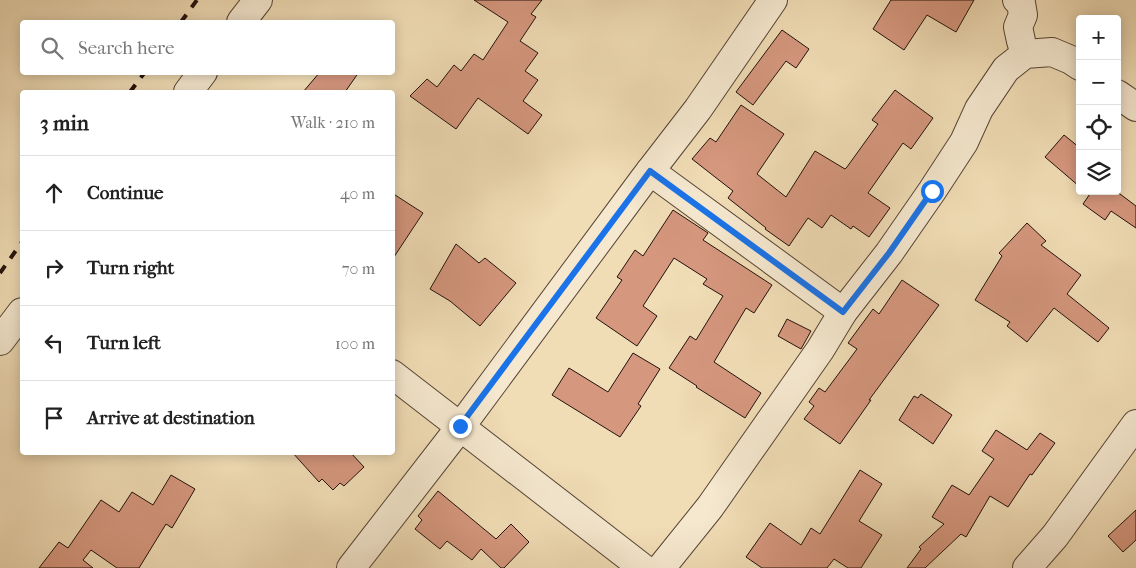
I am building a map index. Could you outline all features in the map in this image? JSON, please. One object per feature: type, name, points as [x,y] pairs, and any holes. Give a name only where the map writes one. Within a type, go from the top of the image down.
[{"type":"street","points":[[243,20],[258,0]]},
{"type":"street","points":[[351,568],[698,109],[773,0]]},
{"type":"street","points":[[1017,0],[1021,3],[1024,14],[1018,28],[1026,54]]},
{"type":"street","points":[[662,568],[716,499],[820,350],[843,312],[889,253],[932,191],[964,142],[979,109],[1006,69],[1026,54],[1052,52],[1076,63]]},
{"type":"street","points":[[190,90],[201,75]]},
{"type":"street","points":[[1121,97],[1136,107]]},
{"type":"street","points":[[650,171],[843,312]]},
{"type":"street","points":[[0,341],[20,315]]},
{"type":"street","points":[[395,376],[643,568]]},
{"type":"street","points":[[1028,568],[1055,536],[1136,424]]},
{"type":"building","points":[[474,0],[542,0],[531,14],[536,17],[520,41],[538,53],[525,71],[538,80],[523,101],[542,115],[528,134],[478,98],[456,129],[410,96],[427,79],[437,87],[454,65],[461,71],[474,54],[483,60],[508,22]]},
{"type":"building","points":[[891,0],[974,0],[956,32],[927,15],[904,50],[873,29]]},
{"type":"building","points":[[782,30],[809,49],[796,68],[786,61],[753,105],[736,92]]},
{"type":"building","points":[[317,75],[357,75],[346,90],[305,90]]},
{"type":"building","points":[[895,90],[933,118],[911,149],[903,143],[868,193],[890,208],[869,237],[853,226],[851,229],[831,215],[822,228],[808,218],[789,246],[728,198],[733,191],[692,159],[710,138],[716,142],[741,105],[784,134],[757,174],[786,197],[815,151],[845,169],[878,124],[872,120]]},
{"type":"building","points":[[1064,135],[1076,145],[1076,184],[1045,157]]},
{"type":"building","points":[[395,195],[423,213],[395,255]]},
{"type":"building","points":[[1089,195],[1121,195],[1136,206],[1136,228],[1111,211],[1105,220],[1083,204]]},
{"type":"building","points":[[673,210],[708,233],[703,240],[772,285],[754,313],[746,308],[714,362],[761,393],[745,418],[669,368],[690,336],[696,340],[723,296],[703,284],[707,279],[674,258],[643,306],[657,316],[637,346],[596,318],[622,280],[617,277],[635,250],[643,256]]},
{"type":"building","points":[[1027,223],[1046,241],[1041,245],[1081,275],[1067,294],[1109,328],[1098,342],[1054,308],[1027,342],[1007,326],[1010,322],[975,300],[1002,256],[999,253]]},
{"type":"building","points":[[456,244],[479,263],[485,258],[516,283],[480,326],[450,301],[430,289]]},
{"type":"building","points":[[902,280],[939,305],[869,400],[871,400],[840,444],[804,419],[814,406],[809,402],[819,388],[825,392],[857,349],[848,343],[873,309],[879,314]]},
{"type":"building","points":[[787,319],[811,331],[801,349],[778,336]]},
{"type":"building","points":[[633,353],[660,369],[638,404],[641,406],[620,437],[552,395],[569,368],[608,392]]},
{"type":"building","points":[[921,394],[952,415],[933,444],[899,420],[914,396],[918,398]]},
{"type":"building","points":[[996,430],[1027,450],[1040,433],[1055,443],[1032,475],[1030,474],[1008,507],[990,496],[966,537],[961,534],[925,568],[907,568],[921,549],[919,547],[944,524],[932,517],[952,485],[969,495],[994,459],[982,451]]},
{"type":"building","points":[[295,455],[353,455],[364,467],[344,486],[340,483],[333,490],[322,479],[319,482]]},
{"type":"building","points":[[860,470],[882,484],[859,521],[882,535],[861,568],[848,568],[834,559],[827,568],[762,568],[746,557],[770,523],[801,545],[811,528],[820,534]]},
{"type":"building","points":[[171,475],[195,489],[172,528],[166,524],[139,568],[117,568],[91,550],[83,560],[93,568],[39,568],[59,542],[68,548],[101,500],[119,512],[132,492],[153,505]]},
{"type":"building","points":[[438,491],[496,539],[511,524],[529,542],[504,568],[501,568],[481,549],[472,560],[447,541],[440,549],[415,529],[422,520],[418,516]]},
{"type":"building","points":[[1136,510],[1136,540],[1123,552],[1108,536]]},
{"type":"railway","points":[[182,20],[197,0]]},
{"type":"railway","points":[[132,90],[143,75]]},
{"type":"railway","points":[[0,273],[20,245]]},
{"type":"route","points":[[460,426],[650,171],[843,312],[889,253],[932,191]]}]
